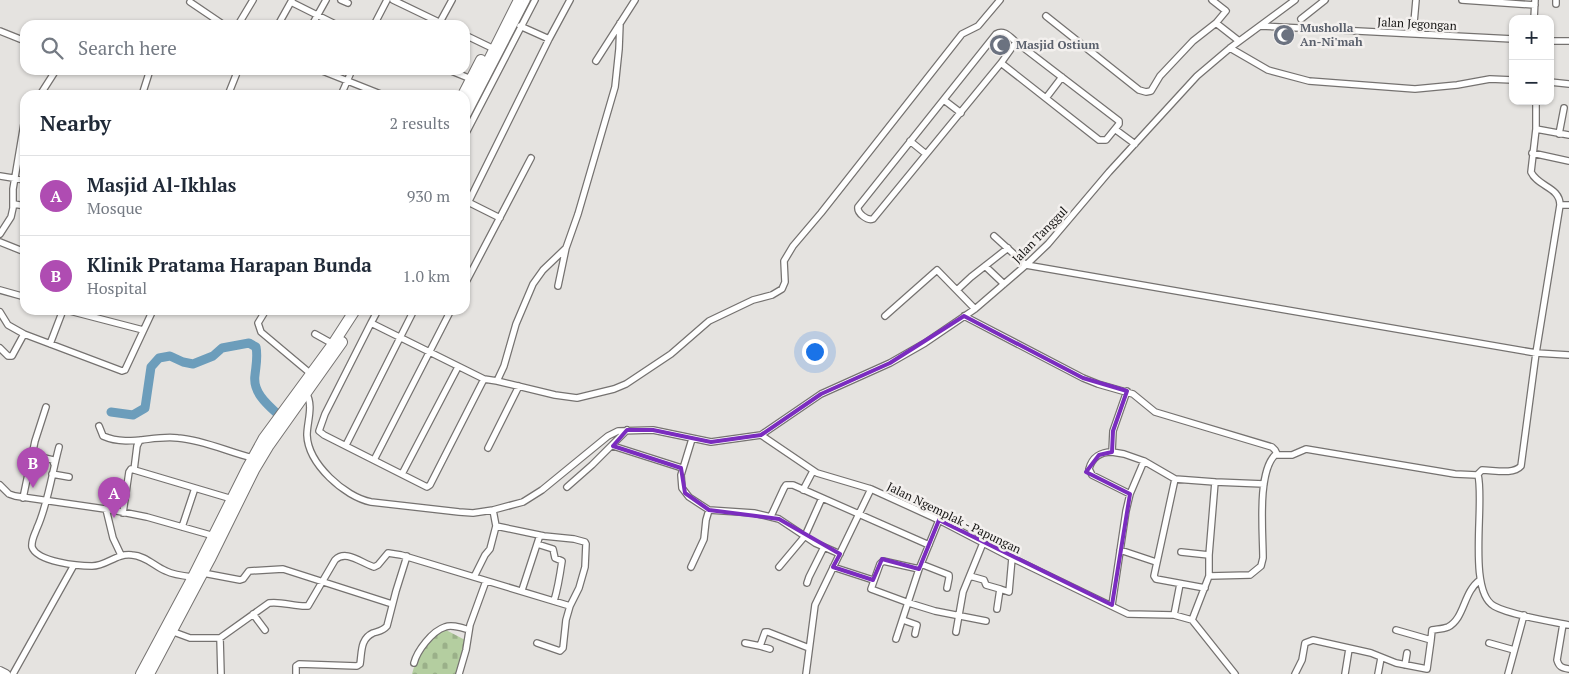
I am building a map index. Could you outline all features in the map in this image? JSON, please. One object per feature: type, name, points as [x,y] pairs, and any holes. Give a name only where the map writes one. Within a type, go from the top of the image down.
[{"type":"highway","points":[[470,96],[512,0]]},
{"type":"highway","points":[[466,90],[519,0]]},
{"type":"highway","points":[[149,674],[203,573],[232,499],[264,438],[304,391],[311,374],[352,315]]},
{"type":"highway","points":[[141,674],[193,577],[254,470],[304,391],[359,315]]},
{"type":"street","points":[[241,20],[253,0]]},
{"type":"street","points":[[315,20],[326,0]]},
{"type":"street","points":[[341,0],[348,3]]},
{"type":"street","points":[[377,20],[387,0]]},
{"type":"street","points":[[393,0],[403,2],[436,20]]},
{"type":"street","points":[[444,20],[452,0]]},
{"type":"street","points":[[470,110],[527,0]]},
{"type":"street","points":[[470,125],[535,0]]},
{"type":"street","points":[[470,196],[570,0]]},
{"type":"street","points":[[596,61],[635,0]]},
{"type":"street","points":[[371,323],[484,379],[577,398],[620,387],[671,354],[709,321],[753,300],[772,295],[782,289],[785,282],[784,261],[793,246],[952,45],[962,34],[978,26],[1000,0]]},
{"type":"street","points":[[1046,16],[1140,90],[1146,92],[1154,88],[1160,76],[1192,41],[1216,23],[1226,11],[1212,0]]},
{"type":"street","name":"Jalan Tanggul","points":[[761,436],[821,394],[890,363],[925,343],[975,309],[1026,265],[1062,229],[1197,76],[1239,41],[1295,0]]},
{"type":"street","points":[[1301,19],[1325,0]]},
{"type":"street","points":[[1413,34],[1416,0]]},
{"type":"street","points":[[1462,0],[1535,3]]},
{"type":"street","points":[[281,20],[292,1],[328,20]]},
{"type":"street","points":[[190,2],[217,20]]},
{"type":"street","points":[[558,286],[566,248],[578,214],[615,87],[620,23]]},
{"type":"street","points":[[1216,23],[1239,41]]},
{"type":"street","points":[[520,26],[549,39]]},
{"type":"street","name":"Jalan Jegongan","points":[[1260,26],[1509,39]]},
{"type":"street","points":[[0,31],[20,39]]},
{"type":"street","points":[[1001,63],[1099,140],[1106,140],[1116,130],[1119,121],[1003,32],[996,34],[858,207],[859,212],[868,219],[873,219],[1001,63],[1016,42]]},
{"type":"street","points":[[470,38],[491,48]]},
{"type":"street","points":[[1554,40],[1569,41]]},
{"type":"street","points":[[1230,48],[1268,70],[1309,81],[1415,89],[1464,84],[1490,78],[1509,80]]},
{"type":"street","points":[[43,90],[53,75]]},
{"type":"street","points":[[144,90],[148,75]]},
{"type":"street","points":[[230,90],[236,75]]},
{"type":"street","points":[[333,75],[372,90]]},
{"type":"street","points":[[343,90],[349,75]]},
{"type":"street","points":[[462,75],[471,79]]},
{"type":"street","points":[[1046,98],[1062,77]]},
{"type":"street","points":[[1554,82],[1569,84]]},
{"type":"street","points":[[944,100],[960,113]]},
{"type":"street","points":[[1209,576],[1250,575],[1261,566],[1263,558],[1262,506],[1264,484],[1270,461],[1277,454],[1292,454],[1306,449],[1455,474],[1480,473],[1484,470],[1516,471],[1521,466],[1536,353],[1560,205],[1560,197],[1557,193],[1541,184],[1533,176],[1530,168],[1536,129],[1536,105]]},
{"type":"street","points":[[1559,134],[1564,108]]},
{"type":"street","points":[[1536,129],[1569,136]]},
{"type":"street","points":[[1116,130],[1135,144]]},
{"type":"street","points":[[910,141],[926,154]]},
{"type":"street","points":[[0,234],[11,217],[20,152]]},
{"type":"street","points":[[1532,153],[1569,161]]},
{"type":"street","points":[[470,275],[531,158]]},
{"type":"street","points":[[0,176],[20,179]]},
{"type":"street","points":[[470,201],[500,218]]},
{"type":"street","points":[[14,204],[20,205]]},
{"type":"street","points":[[1560,205],[1569,205]]},
{"type":"street","points":[[994,236],[1026,265],[1536,353],[1569,355]]},
{"type":"street","points":[[0,242],[20,250]]},
{"type":"street","points":[[497,381],[504,366],[516,324],[533,284],[566,248]]},
{"type":"street","points":[[957,290],[1008,248]]},
{"type":"street","points":[[550,264],[561,269]]},
{"type":"street","points":[[985,266],[1004,284]]},
{"type":"street","points":[[886,316],[937,270],[975,309]]},
{"type":"street","points":[[0,290],[20,296]]},
{"type":"street","points":[[0,312],[8,325],[23,336],[124,371],[151,315]]},
{"type":"street","points":[[50,344],[62,315]]},
{"type":"street","points":[[84,315],[143,330]]},
{"type":"street","points":[[263,315],[258,323],[260,332],[311,374]]},
{"type":"street","points":[[375,315],[318,429],[320,432],[427,487],[484,379]]},
{"type":"street","points":[[346,446],[412,315]]},
{"type":"street","points":[[374,460],[448,315]]},
{"type":"street","points":[[964,316],[1083,378],[1137,396],[1155,412],[1272,447],[1276,450],[1277,454]]},
{"type":"street","points":[[315,334],[333,344]]},
{"type":"street","points":[[0,348],[10,357],[23,336]]},
{"type":"street","points":[[402,474],[458,367]]},
{"type":"street","points":[[488,448],[519,386]]},
{"type":"street","points":[[304,391],[310,403],[307,434],[311,453],[316,461],[348,493],[364,501],[465,513],[493,512],[523,502],[608,436],[622,431],[653,430],[710,442],[761,436]]},
{"type":"street","points":[[1112,452],[1113,431],[1127,392]]},
{"type":"street","points":[[23,498],[39,424],[46,407]]},
{"type":"street","points":[[99,426],[103,436],[120,442],[174,437],[186,438],[253,458]]},
{"type":"street","points":[[567,486],[613,446],[622,431]]},
{"type":"street","name":"Jalan Ngemplak - Papungan","points":[[761,436],[813,471],[871,489],[939,520],[1012,558],[1131,615],[1174,615],[1192,620]]},
{"type":"street","points":[[692,439],[682,468],[681,484],[685,493],[709,510],[754,513],[779,519],[824,547],[840,554]]},
{"type":"street","points":[[134,470],[138,442],[144,440]]},
{"type":"street","points":[[613,446],[682,468]]},
{"type":"street","points":[[59,447],[39,523],[34,535],[32,547],[36,552],[63,564],[94,566],[120,555],[139,556],[166,571],[193,577]]},
{"type":"street","points":[[1130,494],[1090,472],[1090,464],[1099,454],[1112,452],[1124,454],[1144,461],[1175,479],[1264,484]]},
{"type":"street","points":[[32,455],[53,460],[54,464]]},
{"type":"street","points":[[1112,605],[1126,510],[1130,494],[1144,461]]},
{"type":"street","points":[[123,513],[131,469],[232,499]]},
{"type":"street","points":[[803,490],[813,471]]},
{"type":"street","points":[[1480,473],[1480,580],[1488,601],[1495,606],[1524,615],[1566,625],[1557,660],[1559,666],[1564,670]]},
{"type":"street","points":[[52,474],[69,477]]},
{"type":"street","points":[[1175,479],[1154,574],[1156,579],[1204,588]]},
{"type":"street","points":[[1215,482],[1208,555],[1209,576],[1192,620],[1235,674]]},
{"type":"street","points":[[0,485],[9,494],[23,498],[106,509],[216,537]]},
{"type":"street","points":[[771,516],[786,485],[793,485],[929,545]]},
{"type":"street","points":[[182,527],[195,488]]},
{"type":"street","points":[[806,674],[815,605],[871,489]]},
{"type":"street","points":[[779,567],[805,536],[822,498]]},
{"type":"street","points":[[106,509],[113,538],[120,555]]},
{"type":"street","points":[[691,567],[704,539],[709,510]]},
{"type":"street","points":[[474,577],[490,549],[496,524],[493,512]]},
{"type":"street","points":[[896,639],[920,566],[939,520]]},
{"type":"street","points":[[496,524],[540,535],[574,539],[586,544],[585,567],[565,624],[562,650],[537,643]]},
{"type":"street","points":[[522,590],[540,535]]},
{"type":"street","points":[[956,632],[962,596],[983,543]]},
{"type":"street","points":[[537,544],[553,549],[555,558],[562,561],[558,576],[560,583],[554,601]]},
{"type":"street","points":[[807,583],[824,547]]},
{"type":"street","points":[[1120,550],[1156,562]]},
{"type":"street","points":[[1181,552],[1208,555]]},
{"type":"street","points":[[171,631],[190,638],[220,638],[253,614],[273,603],[308,606],[329,568],[339,556],[349,556],[374,567],[388,553],[407,556],[570,606]]},
{"type":"street","points":[[355,674],[357,666],[360,664],[362,648],[367,637],[386,628],[407,556]]},
{"type":"street","points":[[970,576],[984,580],[986,585],[1009,592],[1012,558]]},
{"type":"street","points":[[946,588],[949,578],[948,574],[920,566],[888,561],[883,561],[880,564],[870,587],[873,590],[909,604],[986,621]]},
{"type":"street","points":[[13,674],[74,564]]},
{"type":"street","points":[[833,567],[873,580]]},
{"type":"street","points":[[203,573],[240,580],[249,571],[283,569],[392,604]]},
{"type":"street","points":[[1295,674],[1302,660],[1304,645],[1307,641],[1321,641],[1371,653],[1426,672],[1431,637],[1434,630],[1442,629],[1454,623],[1460,614],[1467,595],[1474,584],[1480,580]]},
{"type":"street","points":[[459,674],[466,650],[469,630],[486,581]]},
{"type":"street","points":[[1174,615],[1180,584]]},
{"type":"street","points":[[997,609],[1000,590]]},
{"type":"street","points":[[253,614],[265,630]]},
{"type":"street","points":[[1508,674],[1524,615]]},
{"type":"street","points":[[903,620],[917,625],[915,634]]},
{"type":"street","points":[[414,664],[418,653],[432,636],[442,628],[450,626],[469,630]]},
{"type":"street","points":[[1396,630],[1431,637]]},
{"type":"street","points":[[760,646],[765,632],[809,645]]},
{"type":"street","points":[[220,638],[221,674]]},
{"type":"street","points":[[745,643],[770,649]]},
{"type":"street","points":[[1489,643],[1514,650]]},
{"type":"street","points":[[1345,674],[1349,649]]},
{"type":"street","points":[[1405,665],[1407,653]]},
{"type":"street","points":[[1378,674],[1381,658]]},
{"type":"street","points":[[296,674],[296,666],[299,664],[357,666]]},
{"type":"street","points":[[0,671],[6,674]]},
{"type":"highlighted area","points":[[964,316],[1083,378],[1127,391],[1113,431],[1112,452],[1099,455],[1086,472],[1130,494],[1112,605],[939,520],[919,569],[882,559],[873,580],[833,567],[840,554],[779,519],[709,510],[685,493],[681,468],[613,446],[627,430],[653,430],[711,442],[761,435],[821,394],[890,363]]},
{"type":"green space","points":[[440,630],[446,630],[465,640],[458,674],[412,674],[418,653]]},
{"type":"waterway","points":[[111,412],[133,415],[145,408],[151,367],[159,358],[170,356],[193,364],[213,356],[222,348],[249,343],[256,347],[255,382],[257,389],[269,406],[284,420]]},
{"type":"place","name":"Musholla An-Ni'mah","points":[[1284,35]]},
{"type":"place","name":"Masjid Ostium","points":[[1000,45]]},
{"type":"place","name":"Klinik Pratama Harapan Bunda","points":[[33,488]]},
{"type":"place","name":"Masjid Al-Ikhlas","points":[[114,518]]}]
